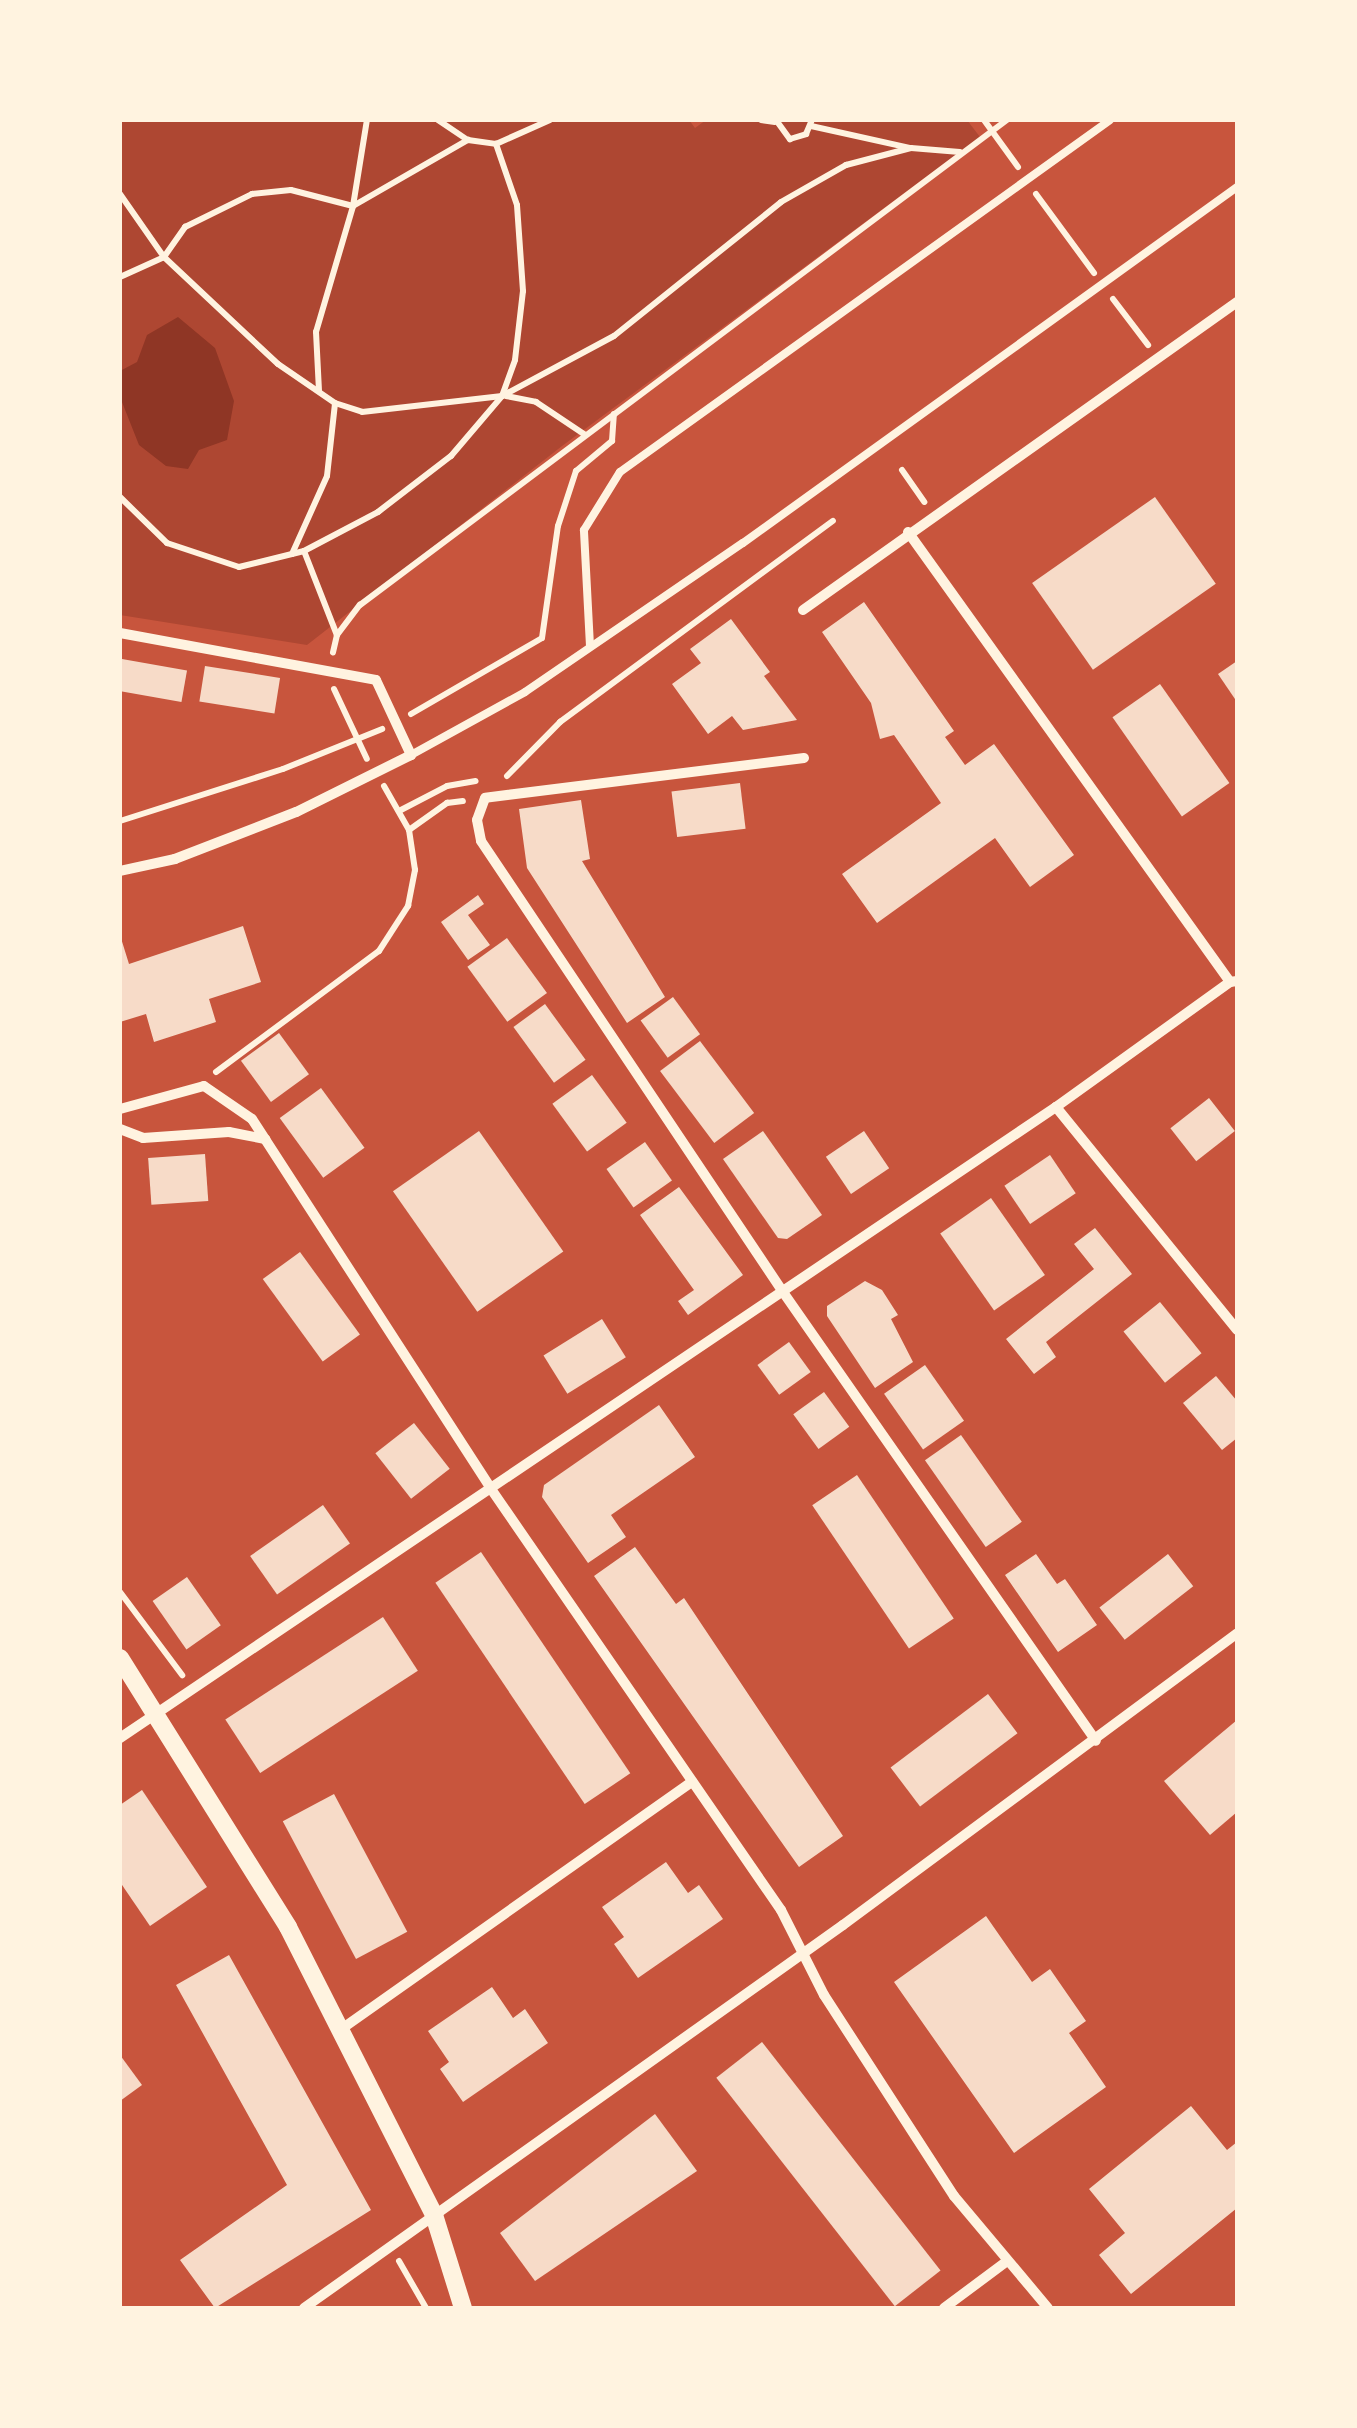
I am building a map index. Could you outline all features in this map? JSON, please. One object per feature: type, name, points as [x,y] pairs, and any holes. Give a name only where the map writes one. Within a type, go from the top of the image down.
[{"type":"street","points":[[803,610],[1237,302]]},
{"type":"street","points":[[120,1738],[1056,1107],[1233,982],[908,532]]},
{"type":"street","points":[[120,633],[376,680],[410,755],[175,859],[120,871]]},
{"type":"street","points":[[804,758],[485,798],[477,820],[481,841],[782,1292],[1096,1741]]},
{"type":"street","points":[[120,1109],[204,1086],[232,1100],[265,1140],[489,1486],[692,1782],[954,2196],[1048,2308]]},
{"type":"street","points":[[1056,1107],[1237,1330]]},
{"type":"street","points":[[120,1129],[142,1138],[229,1132],[265,1140]]},
{"type":"street","points":[[304,2308],[803,1954],[1237,1633]]},
{"type":"street","points":[[120,1658],[288,1927],[434,2215],[463,2308]]},
{"type":"street","points":[[340,2030],[692,1782]]},
{"type":"street","points":[[944,2308],[1006,2262]]},
{"type":"lane","points":[[590,646],[584,530],[620,472],[1110,120]]},
{"type":"lane","points":[[410,755],[590,646],[1237,187]]},
{"type":"path","points":[[318,392],[316,332],[353,206],[366,120]]},
{"type":"path","points":[[438,120],[468,140],[496,144],[550,120]]},
{"type":"path","points":[[761,120],[776,121],[790,139],[812,123],[911,148],[960,152]]},
{"type":"path","points":[[984,120],[1026,180]]},
{"type":"path","points":[[204,1086],[227,1060],[378,951],[408,906],[414,870],[409,830],[354,740],[329,672],[338,635],[360,604],[1007,120]]},
{"type":"path","points":[[120,277],[164,257],[185,227],[252,194],[291,190],[353,206],[468,140]]},
{"type":"path","points":[[120,497],[167,543],[239,566],[304,551],[378,512],[451,456],[502,396],[515,360],[523,292],[517,205],[496,144]]},
{"type":"path","points":[[502,396],[614,336],[781,202],[846,166],[911,148]]},
{"type":"path","points":[[120,194],[164,257],[278,364],[335,404],[362,412],[502,396],[536,402],[584,434]]},
{"type":"path","points":[[292,554],[327,476],[335,404]]},
{"type":"path","points":[[902,470],[932,515]]},
{"type":"path","points":[[398,811],[447,786],[507,776],[560,722],[833,520]]},
{"type":"path","points":[[304,551],[338,635]]},
{"type":"path","points":[[120,821],[396,723],[542,638]]},
{"type":"path","points":[[409,830],[447,802],[485,798]]},
{"type":"path","points":[[120,1592],[192,1688]]},
{"type":"path","points":[[390,2247],[426,2308]]},
{"type":"shaded area","points":[[120,120],[689,120],[695,128],[706,120],[967,120],[980,137],[562,446],[307,645],[120,615]]},
{"type":"shaded area","points":[[178,317],[215,348],[234,401],[227,440],[199,450],[188,469],[166,466],[139,445],[120,397],[120,371],[137,362],[147,335]]},
{"type":"building","points":[[1155,497],[1216,584],[1093,670],[1032,583]]},
{"type":"building","points":[[864,602],[954,731],[945,737],[965,765],[994,744],[1074,855],[1030,887],[995,838],[877,923],[842,874],[941,803],[894,735],[880,739],[871,703],[822,632]]},
{"type":"building","points":[[731,619],[770,672],[764,676],[797,720],[743,730],[732,716],[708,734],[672,684],[701,663],[690,649]]},
{"type":"building","points":[[122,659],[187,670],[181,702],[120,691]]},
{"type":"building","points":[[1237,661],[1237,702],[1218,674]]},
{"type":"building","points":[[205,666],[280,678],[274,713],[199,702]]},
{"type":"building","points":[[1160,684],[1229,783],[1182,816],[1112,717]]},
{"type":"building","points":[[740,783],[746,829],[677,837],[672,791]]},
{"type":"building","points":[[581,800],[590,859],[582,861],[665,997],[627,1023],[527,868],[519,809]]},
{"type":"building","points":[[478,895],[484,904],[468,915],[490,945],[468,960],[441,922]]},
{"type":"building","points":[[243,926],[261,982],[209,999],[216,1022],[154,1042],[146,1014],[120,1022],[120,935],[129,964]]},
{"type":"building","points":[[507,938],[547,993],[507,1022],[467,967]]},
{"type":"building","points":[[673,997],[700,1034],[668,1058],[641,1021]]},
{"type":"building","points":[[545,1004],[586,1060],[554,1083],[513,1027]]},
{"type":"building","points":[[279,1033],[309,1074],[271,1102],[241,1061]]},
{"type":"building","points":[[700,1041],[754,1113],[714,1143],[660,1071]]},
{"type":"building","points":[[592,1075],[627,1123],[587,1152],[552,1104]]},
{"type":"building","points":[[321,1088],[364,1148],[323,1178],[280,1118]]},
{"type":"building","points":[[1209,1098],[1235,1131],[1196,1161],[1170,1128]]},
{"type":"building","points":[[479,1131],[563,1251],[477,1312],[393,1191]]},
{"type":"building","points":[[763,1131],[822,1215],[787,1239],[778,1238],[723,1159]]},
{"type":"building","points":[[864,1131],[889,1168],[851,1194],[826,1157]]},
{"type":"building","points":[[645,1142],[672,1181],[633,1207],[606,1169]]},
{"type":"building","points":[[205,1154],[208,1201],[151,1205],[148,1158]]},
{"type":"building","points":[[1050,1155],[1076,1193],[1030,1224],[1004,1186]]},
{"type":"building","points":[[679,1187],[743,1275],[688,1315],[678,1301],[694,1290],[640,1215]]},
{"type":"building","points":[[991,1198],[1045,1275],[994,1311],[940,1234]]},
{"type":"building","points":[[1095,1228],[1132,1274],[1046,1342],[1056,1357],[1034,1374],[1006,1339],[1094,1269],[1074,1244]]},
{"type":"building","points":[[300,1252],[360,1335],[323,1362],[263,1279]]},
{"type":"building","points":[[865,1281],[882,1290],[898,1315],[891,1319],[913,1362],[875,1388],[827,1316],[827,1306]]},
{"type":"building","points":[[1160,1302],[1202,1353],[1165,1383],[1123,1332]]},
{"type":"building","points":[[602,1319],[626,1357],[567,1394],[543,1356]]},
{"type":"building","points":[[789,1342],[811,1372],[779,1395],[757,1365]]},
{"type":"building","points":[[925,1365],[964,1421],[923,1449],[884,1394]]},
{"type":"building","points":[[1216,1376],[1237,1401],[1237,1438],[1222,1450],[1183,1403]]},
{"type":"building","points":[[824,1392],[849,1427],[819,1449],[793,1414]]},
{"type":"building","points":[[659,1405],[695,1457],[611,1515],[626,1537],[588,1563],[542,1497],[544,1485]]},
{"type":"building","points":[[414,1423],[450,1469],[411,1499],[375,1453]]},
{"type":"building","points":[[961,1435],[1022,1522],[986,1547],[925,1460]]},
{"type":"building","points":[[857,1475],[954,1618],[909,1649],[812,1505]]},
{"type":"building","points":[[323,1505],[350,1544],[277,1595],[250,1556]]},
{"type":"building","points":[[635,1547],[676,1604],[684,1598],[843,1836],[799,1867],[594,1576]]},
{"type":"building","points":[[481,1552],[630,1773],[585,1804],[435,1583]]},
{"type":"building","points":[[1036,1554],[1057,1584],[1065,1579],[1097,1625],[1058,1652],[1005,1575]]},
{"type":"building","points":[[1168,1554],[1193,1586],[1125,1640],[1099,1608]]},
{"type":"building","points":[[187,1577],[221,1625],[186,1649],[153,1601]]},
{"type":"building","points":[[383,1617],[418,1671],[260,1773],[225,1719]]},
{"type":"building","points":[[988,1694],[1017,1733],[920,1807],[891,1767]]},
{"type":"building","points":[[1237,1720],[1237,1812],[1210,1835],[1164,1781]]},
{"type":"building","points":[[142,1790],[207,1887],[150,1926],[120,1882],[120,1805]]},
{"type":"building","points":[[334,1794],[407,1932],[356,1959],[283,1821]]},
{"type":"building","points":[[666,1862],[688,1893],[699,1885],[723,1919],[638,1978],[614,1944],[624,1937],[602,1907]]},
{"type":"building","points":[[986,1916],[1032,1982],[1050,1969],[1086,2021],[1069,2033],[1106,2087],[1014,2153],[894,1982]]},
{"type":"building","points":[[229,1955],[371,2210],[215,2308],[180,2260],[287,2185],[176,1985]]},
{"type":"building","points":[[492,1987],[513,2018],[525,2009],[548,2043],[463,2102],[440,2069],[449,2062],[428,2031]]},
{"type":"building","points":[[762,2042],[941,2271],[895,2306],[716,2078]]},
{"type":"building","points":[[120,2055],[142,2085],[120,2101]]},
{"type":"building","points":[[1191,2106],[1227,2150],[1237,2142],[1237,2208],[1131,2294],[1099,2255],[1125,2233],[1089,2189]]},
{"type":"building","points":[[655,2114],[697,2171],[535,2281],[500,2233]]}]
